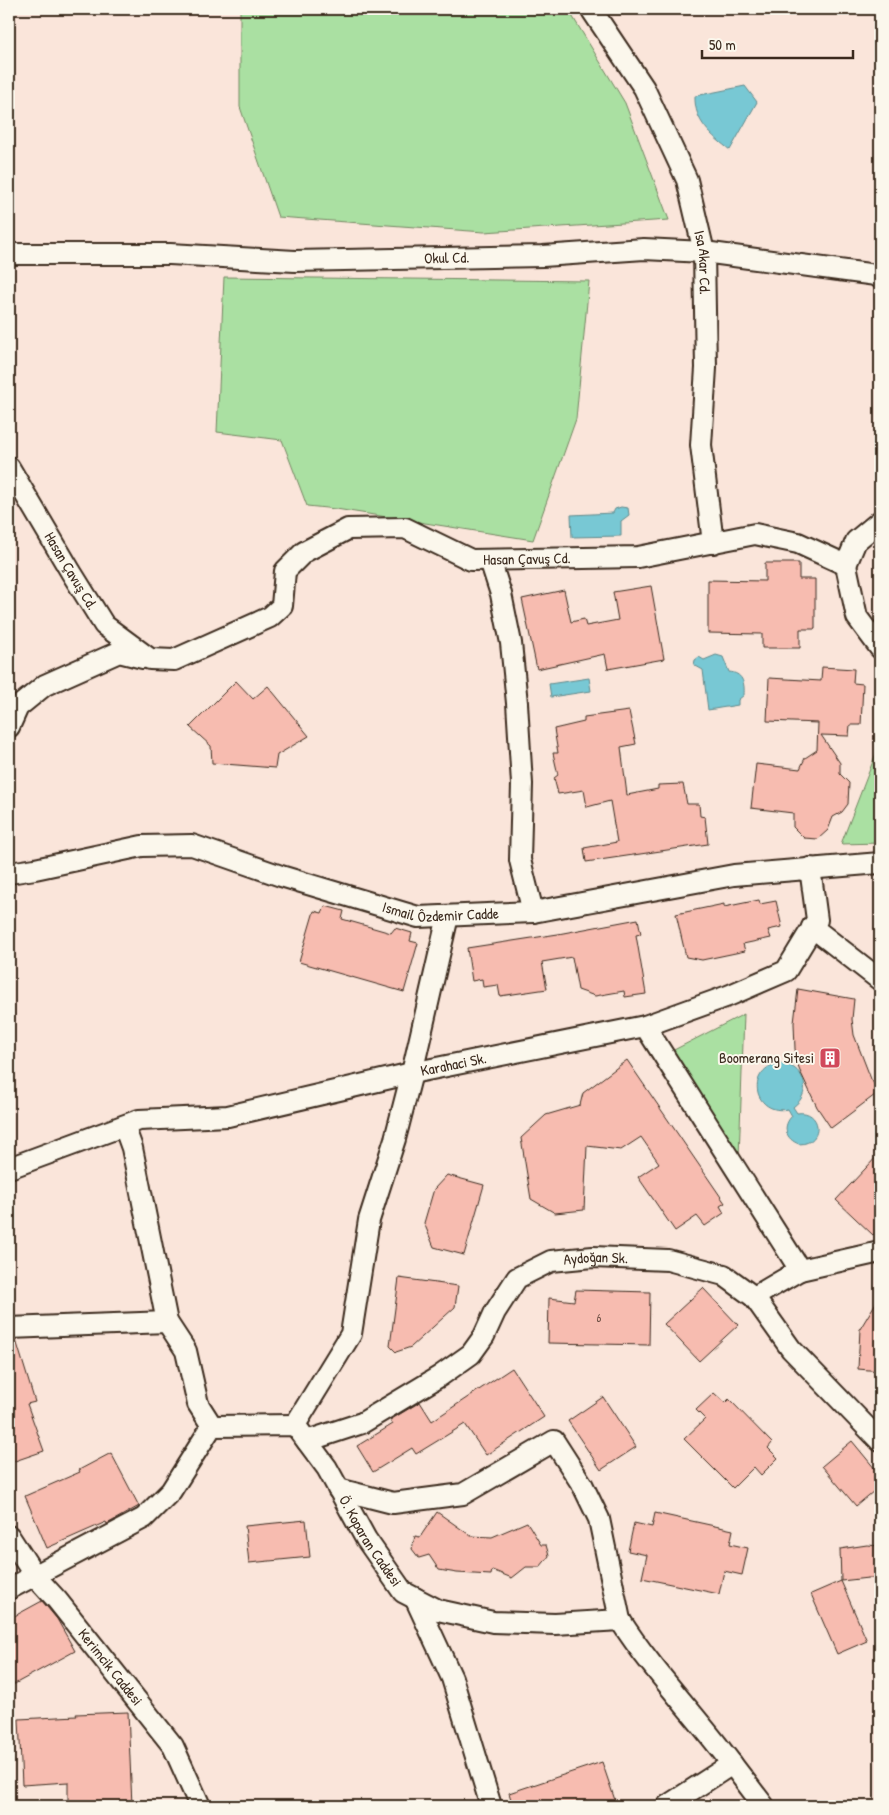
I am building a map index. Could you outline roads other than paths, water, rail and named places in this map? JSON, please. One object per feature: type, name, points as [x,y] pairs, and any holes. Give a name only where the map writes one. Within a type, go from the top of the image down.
[{"type":"street","name":"Isa Akar Cd.","points":[[591,9],[644,88],[683,171],[687,180],[704,252],[706,368],[701,445],[714,544]]},
{"type":"street","name":"Okul Cd.","points":[[9,254],[170,254],[295,261],[543,256],[644,249],[704,252],[876,275],[880,278]]},
{"type":"street","name":"Hasan Çavuş Cd.","points":[[9,467],[17,498],[104,625],[150,659]]},
{"type":"street","points":[[880,521],[856,541],[846,564],[857,617],[880,648]]},
{"type":"street","name":"Hasan Çavuş Cd.","points":[[9,727],[18,707],[45,685],[119,652],[150,659],[174,660],[270,617],[282,606],[285,571],[304,552],[348,529],[405,528],[471,560],[638,557],[714,544],[755,534],[798,543],[846,564]]},
{"type":"street","points":[[490,560],[501,594],[511,643],[518,703],[522,784],[520,860],[533,912]]},
{"type":"street","name":"Ismail Ôzdemir Cadde","points":[[9,873],[142,846],[192,845],[281,876],[418,917],[533,912],[734,875],[880,863]]},
{"type":"street","name":"Karahaci Sk.","points":[[9,1168],[139,1120],[228,1116],[412,1073],[645,1026],[728,996],[786,971],[817,920],[810,868]]},
{"type":"street","points":[[212,1426],[295,1425],[351,1334],[369,1220],[395,1139],[448,916]]},
{"type":"street","points":[[812,927],[880,980]]},
{"type":"street","points":[[645,1026],[800,1270]]},
{"type":"street","points":[[124,1126],[132,1148],[167,1322],[186,1351],[198,1404],[212,1426]]},
{"type":"street","points":[[754,1297],[800,1270],[880,1252]]},
{"type":"street","name":"Aydoğan Sk.","points":[[308,1442],[362,1423],[440,1376],[470,1354],[484,1336],[495,1312],[517,1278],[550,1262],[593,1256],[668,1260],[724,1275],[754,1297],[791,1348],[880,1441]]},
{"type":"street","points":[[9,1328],[167,1322]]},
{"type":"street","name":"Ö. Koparan Caddesi","points":[[295,1425],[327,1468],[366,1539],[403,1592],[438,1610],[493,1622],[556,1624],[620,1620]]},
{"type":"street","points":[[9,1589],[144,1518],[171,1491],[212,1426]]},
{"type":"street","points":[[338,1489],[393,1503],[463,1494],[554,1441],[583,1486],[599,1519],[620,1620],[663,1681],[732,1764],[764,1806]]},
{"type":"street","name":"Kerimcik Caddesi","points":[[9,1536],[35,1576],[57,1600],[173,1746],[200,1806]]},
{"type":"street","points":[[416,1598],[452,1678],[492,1806]]},
{"type":"street","points":[[667,1806],[732,1764]]},
{"type":"water","points":[[745,86],[757,102],[730,150],[711,134],[701,121],[695,105],[695,96]]},
{"type":"water","points":[[621,507],[628,508],[629,515],[621,521],[621,536],[572,537],[571,515],[613,513],[615,509]]},
{"type":"water","points":[[716,655],[723,657],[729,672],[740,676],[744,686],[744,695],[738,700],[738,705],[708,710],[703,670],[694,665],[695,660],[699,657],[704,660]]},
{"type":"water","points":[[589,678],[591,691],[551,697],[549,684]]},
{"type":"water","points":[[778,1063],[794,1068],[803,1079],[805,1086],[803,1094],[800,1101],[793,1107],[797,1113],[805,1113],[812,1116],[815,1121],[816,1133],[813,1139],[807,1143],[799,1144],[788,1136],[786,1128],[792,1116],[788,1109],[777,1109],[768,1106],[761,1100],[758,1092],[758,1083],[761,1075],[767,1068]]},
{"type":"place","name":"Boomerang Sitesi","points":[[830,1058]]}]
